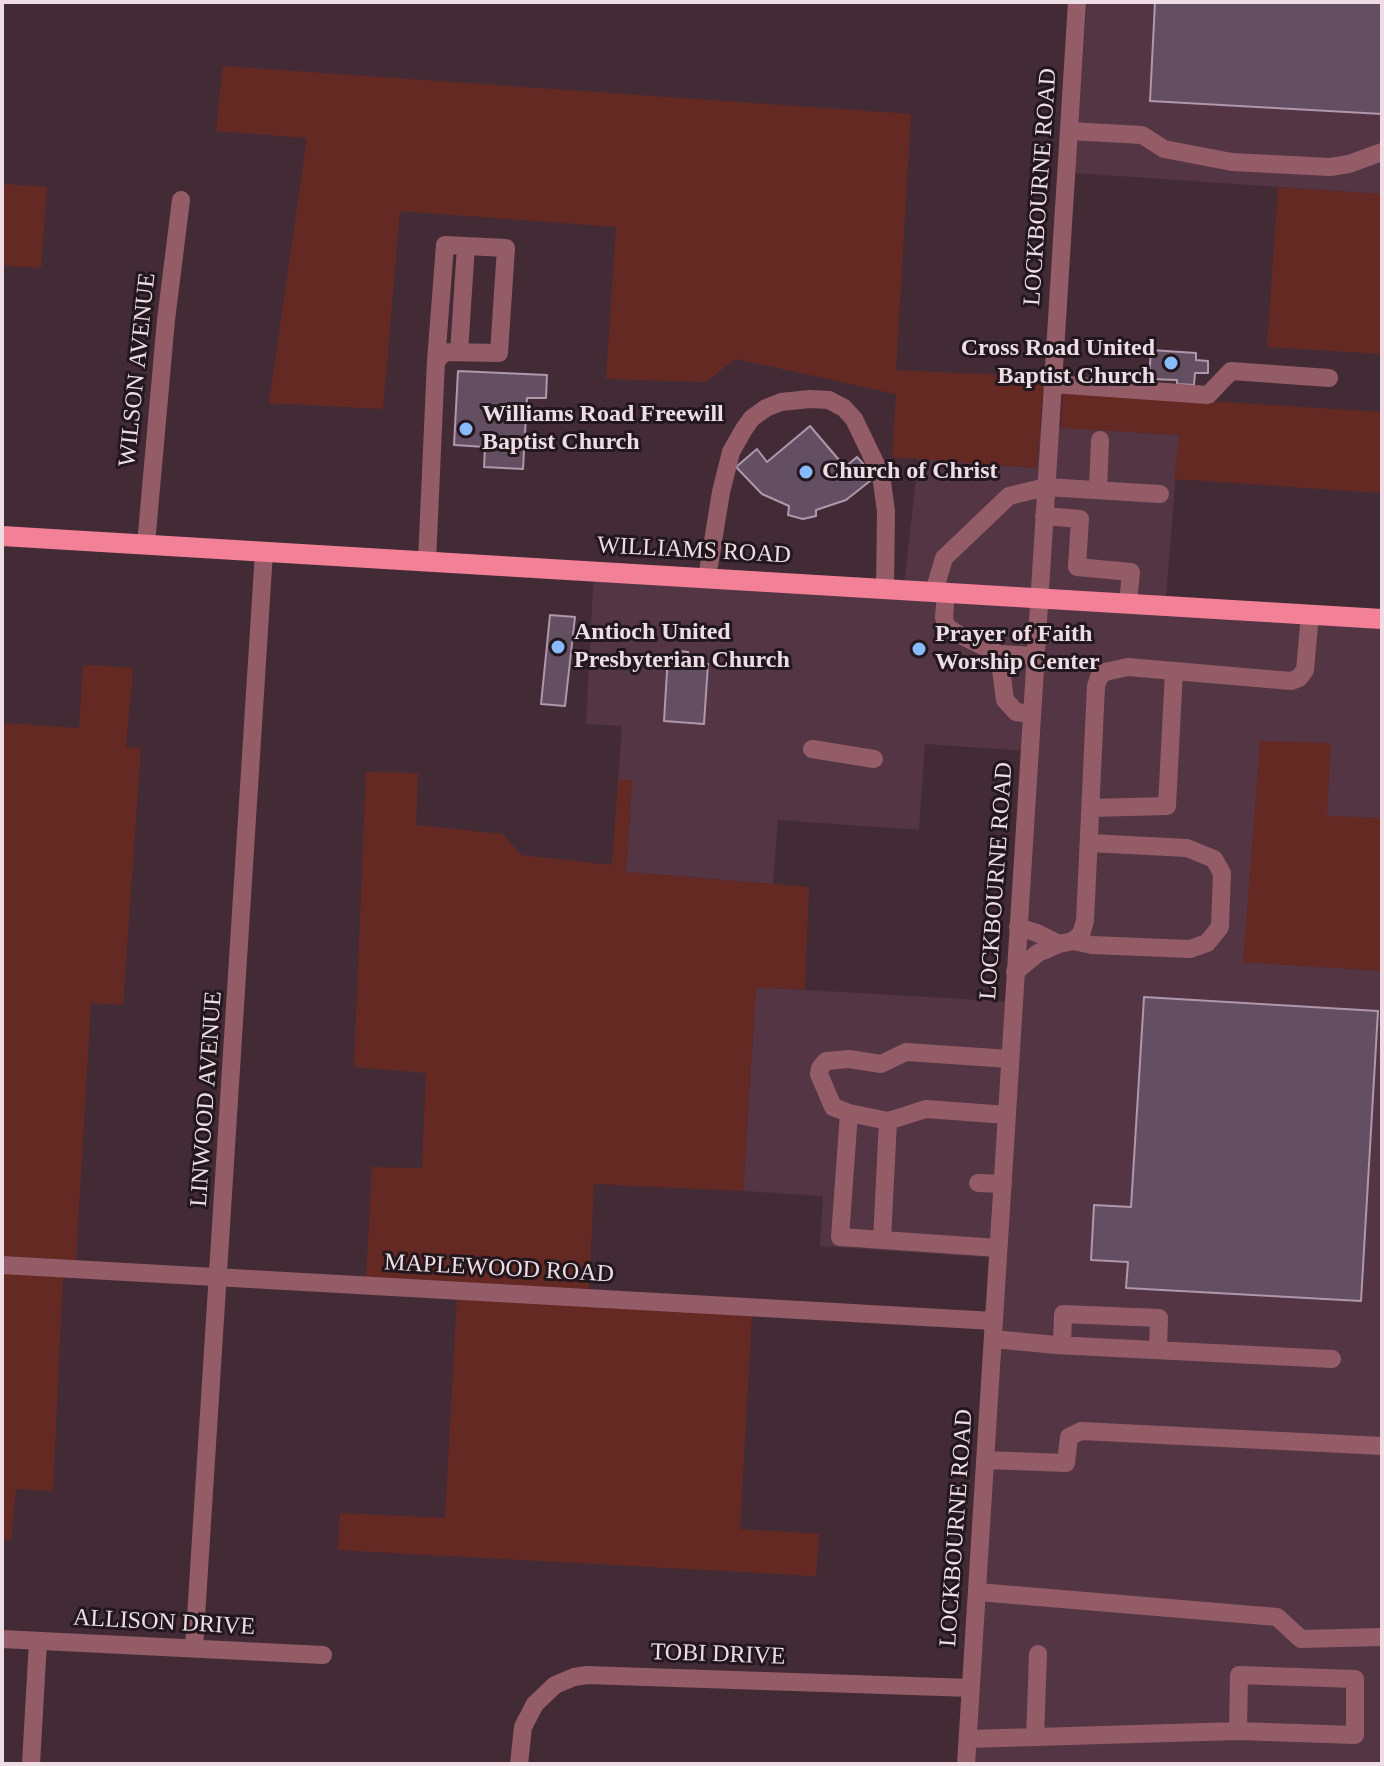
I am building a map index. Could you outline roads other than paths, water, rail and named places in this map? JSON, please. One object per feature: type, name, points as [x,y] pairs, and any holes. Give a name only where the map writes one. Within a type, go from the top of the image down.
[{"type":"main road","name":"WILLIAMS ROAD","points":[[2,536],[1382,619]]},
{"type":"street","name":"LOCKBOURNE ROAD","points":[[966,1764],[1077,2]]},
{"type":"street","points":[[1069,131],[1142,135],[1164,149],[1232,162],[1330,167],[1382,152]]},
{"type":"street","name":"WILSON AVENUE","points":[[146,544],[166,320],[181,200]]},
{"type":"street","points":[[427,561],[436,361],[445,245],[506,248],[499,353],[445,352],[436,361]]},
{"type":"street","points":[[459,352],[466,246]]},
{"type":"street","points":[[1052,384],[1208,395],[1231,371],[1329,378]]},
{"type":"street","points":[[707,578],[721,492],[731,452],[744,429],[752,418],[781,402],[829,400],[844,408],[854,419],[881,475],[886,511],[885,589]]},
{"type":"street","points":[[1098,490],[1100,440]]},
{"type":"street","points":[[1035,656],[999,654],[946,626],[940,592],[944,558],[1009,496],[1046,487],[1160,494]]},
{"type":"street","points":[[1044,516],[1080,519],[1077,567],[1131,572],[1128,603]]},
{"type":"street","name":"LINWOOD AVENUE","points":[[194,1648],[264,552]]},
{"type":"street","points":[[1015,972],[1038,953],[1081,934],[1085,921],[1096,686],[1099,677],[1117,668],[1291,681],[1299,678],[1305,670],[1310,614]]},
{"type":"street","points":[[999,654],[1005,700],[1016,712],[1032,714]]},
{"type":"street","points":[[1091,808],[1167,806],[1174,671]]},
{"type":"street","points":[[812,749],[874,759]]},
{"type":"street","points":[[1018,927],[1066,942],[1190,949],[1207,943],[1220,927],[1222,873],[1214,859],[1187,848],[1089,843]]},
{"type":"street","points":[[1007,1115],[926,1109],[888,1121],[849,1113],[833,1107],[819,1074],[826,1061],[849,1059],[881,1064],[906,1052],[1010,1059]]},
{"type":"street","points":[[849,1113],[840,1237],[998,1248]]},
{"type":"street","points":[[882,1240],[888,1121]]},
{"type":"street","points":[[978,1183],[1003,1184]]},
{"type":"street","name":"MAPLEWOOD ROAD","points":[[2,1265],[993,1330],[1062,1345],[1332,1359]]},
{"type":"street","points":[[1062,1345],[1063,1314],[1159,1318],[1158,1350]]},
{"type":"street","points":[[986,1460],[1066,1463],[1069,1437],[1081,1431],[1382,1446]]},
{"type":"street","points":[[978,1592],[1277,1617],[1301,1639],[1382,1637]]},
{"type":"street","name":"ALLISON DRIVE","points":[[2,1639],[323,1655]]},
{"type":"street","points":[[31,1764],[38,1641]]},
{"type":"street","points":[[1035,1737],[1038,1654]]},
{"type":"street","points":[[968,1739],[1238,1731],[1355,1735],[1355,1679],[1239,1675],[1238,1731]]},
{"type":"street","name":"TOBI DRIVE","points":[[519,1764],[523,1727],[535,1704],[555,1685],[574,1677],[971,1688]]},
{"type":"place","name":"Cross Road United Baptist Church","points":[[1171,363]]},
{"type":"place","name":"Williams Road Freewill Baptist Church","points":[[466,429]]},
{"type":"place","name":"Church of Christ","points":[[806,472]]},
{"type":"place","name":"Antioch United Presbyterian Church","points":[[558,647]]},
{"type":"place","name":"Prayer of Faith Worship Center","points":[[919,649]]}]
